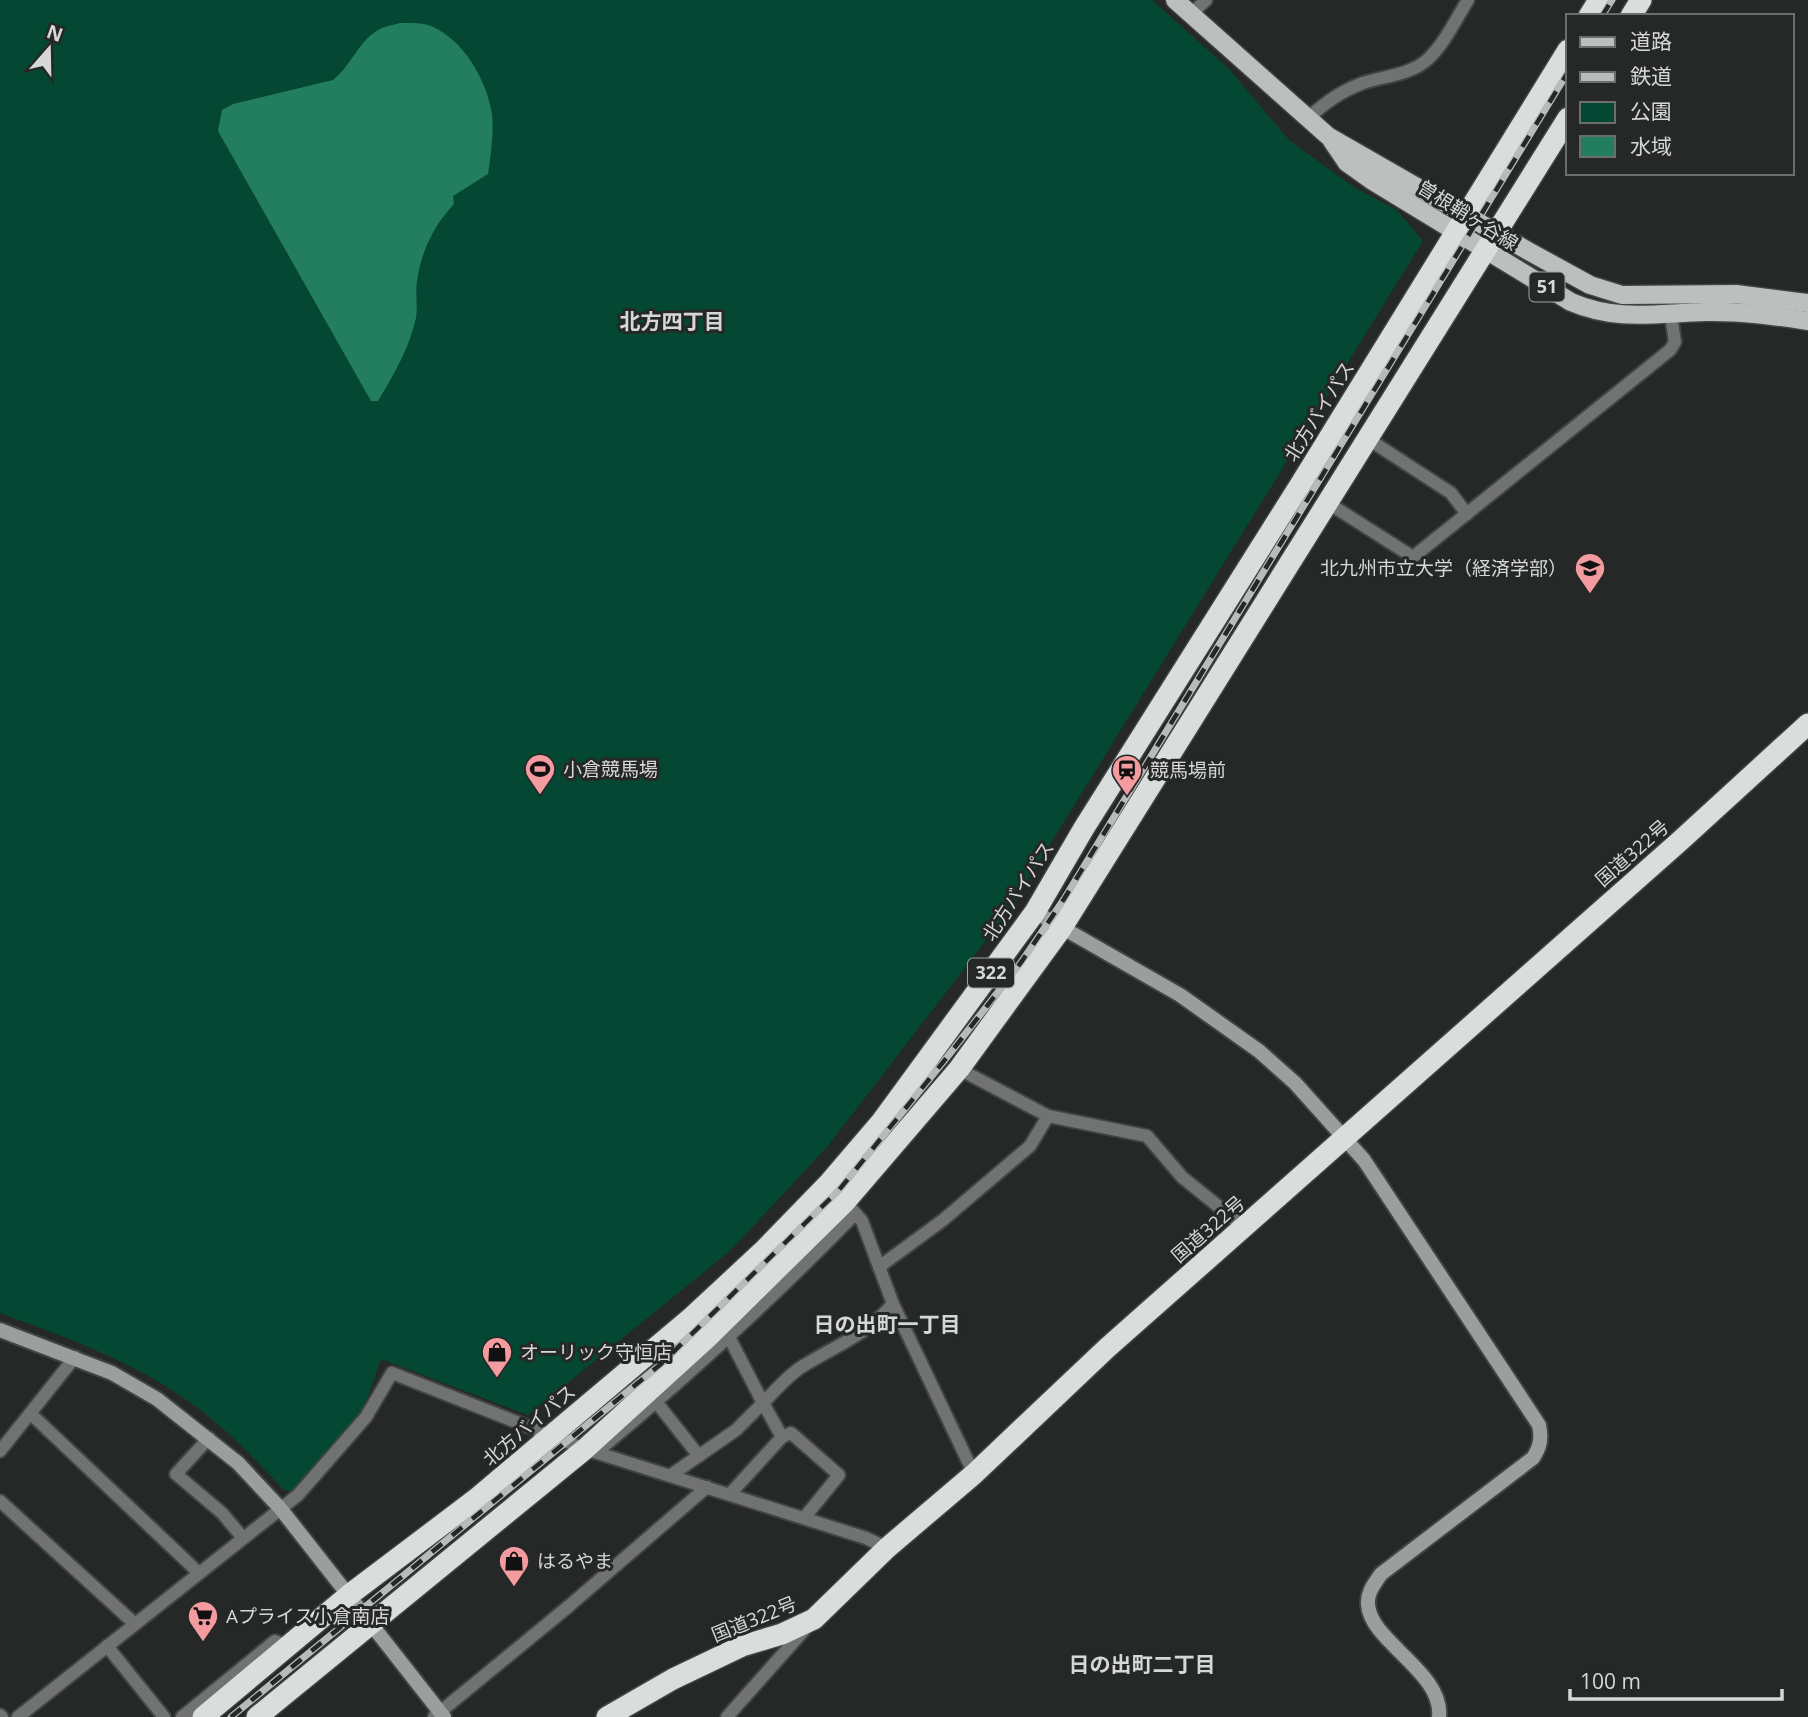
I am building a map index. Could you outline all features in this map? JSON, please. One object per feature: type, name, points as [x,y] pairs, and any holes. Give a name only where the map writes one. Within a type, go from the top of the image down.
[{"type":"highway","name":"北方バイパス","points":[[203,1717],[349,1595],[476,1499],[692,1317],[830,1184],[882,1121],[1035,912],[1084,828],[1279,520],[1566,53]]},
{"type":"highway","name":"322","points":[[257,1717],[371,1623],[591,1451],[707,1338],[850,1208],[959,1069],[1061,929],[1566,121]]},
{"type":"highway","name":"国道322号","points":[[607,1717],[673,1679],[742,1646],[782,1634],[814,1619],[887,1548],[974,1474],[1107,1348],[1680,841],[1808,724]]},
{"type":"main road","name":"曽根鞘ヶ谷線","points":[[1175,0],[1328,136],[1347,163],[1371,180],[1462,223],[1492,242],[1571,302],[1586,309],[1618,316],[1727,312],[1808,321]]},
{"type":"main road","name":"曽根鞘ヶ谷線","points":[[1492,242],[1590,285],[1622,295],[1736,294],[1808,303]]},
{"type":"street","points":[[1191,14],[1206,0]]},
{"type":"street","points":[[1308,118],[1330,99],[1348,90],[1397,75],[1427,60],[1438,48],[1468,0]]},
{"type":"street","points":[[1328,503],[1413,557],[1670,350],[1675,342],[1671,315]]},
{"type":"street","points":[[1368,439],[1451,493],[1467,514]]},
{"type":"street","points":[[1035,912],[1180,995],[1259,1051],[1295,1083],[1364,1160],[1539,1425],[1539,1448],[1533,1458],[1381,1574],[1370,1590],[1367,1604],[1372,1620],[1434,1689],[1440,1707],[1439,1717]]},
{"type":"street","points":[[959,1069],[1048,1116],[1147,1136],[1182,1177],[1245,1228]]},
{"type":"street","points":[[879,1267],[943,1220],[1030,1146],[1048,1116]]},
{"type":"street","points":[[830,1184],[862,1222],[893,1304],[974,1474]]},
{"type":"street","points":[[591,1451],[657,1403],[729,1337],[796,1274],[850,1208]]},
{"type":"street","points":[[671,1475],[736,1430],[801,1367],[861,1334],[877,1322],[893,1304]]},
{"type":"street","points":[[0,1330],[112,1373],[157,1399],[209,1438],[280,1508],[371,1623],[439,1715],[707,1486]]},
{"type":"street","points":[[729,1337],[782,1437]]},
{"type":"street","points":[[0,1451],[75,1357]]},
{"type":"street","points":[[18,1717],[298,1495],[366,1417],[392,1373],[591,1451],[866,1538],[887,1548]]},
{"type":"street","points":[[657,1403],[699,1456]]},
{"type":"street","points":[[31,1414],[199,1573]]},
{"type":"street","points":[[730,1494],[782,1437],[791,1433],[839,1475],[804,1518]]},
{"type":"street","points":[[209,1438],[176,1474],[222,1513],[243,1538]]},
{"type":"street","points":[[0,1500],[135,1624]]},
{"type":"street","points":[[727,1717],[814,1619]]},
{"type":"street","points":[[182,1717],[275,1642],[288,1646]]},
{"type":"street","points":[[107,1646],[164,1717]]},
{"type":"green space","name":"小倉競馬場","points":[[0,0],[1152,0],[1229,69],[1289,140],[1352,186],[1397,210],[1423,241],[1010,909],[827,1147],[731,1250],[528,1415],[381,1359],[364,1408],[292,1491],[284,1490],[231,1436],[173,1390],[89,1347],[0,1313]]},
{"type":"water","points":[[400,23],[419,23],[433,27],[466,54],[480,77],[489,102],[493,121],[492,144],[488,174],[453,196],[454,204],[440,221],[430,240],[419,270],[416,318],[405,351],[378,401],[371,401],[218,131],[222,110],[233,104],[333,80],[371,35]]},
{"type":"railway","points":[[1603,14],[1612,0]]},
{"type":"railway","points":[[231,1717],[661,1364],[839,1190],[948,1056],[1022,961],[1064,899],[1566,75]]},
{"type":"place","name":"北九州市立大学（経済学部）","points":[[1590,595]]},
{"type":"place","name":"小倉競馬場","points":[[540,796]]},
{"type":"place","name":"競馬場前","points":[[1127,797]]},
{"type":"place","name":"オーリック守恒店","points":[[497,1379]]},
{"type":"place","name":"はるやま","points":[[514,1588]]},
{"type":"place","name":"Aプライス小倉南店","points":[[203,1643]]},
{"type":"district","name":"北方四丁目","points":[[672,322]]},
{"type":"district","name":"日の出町一丁目","points":[[887,1325]]},
{"type":"district","name":"日の出町二丁目","points":[[1142,1665]]}]
